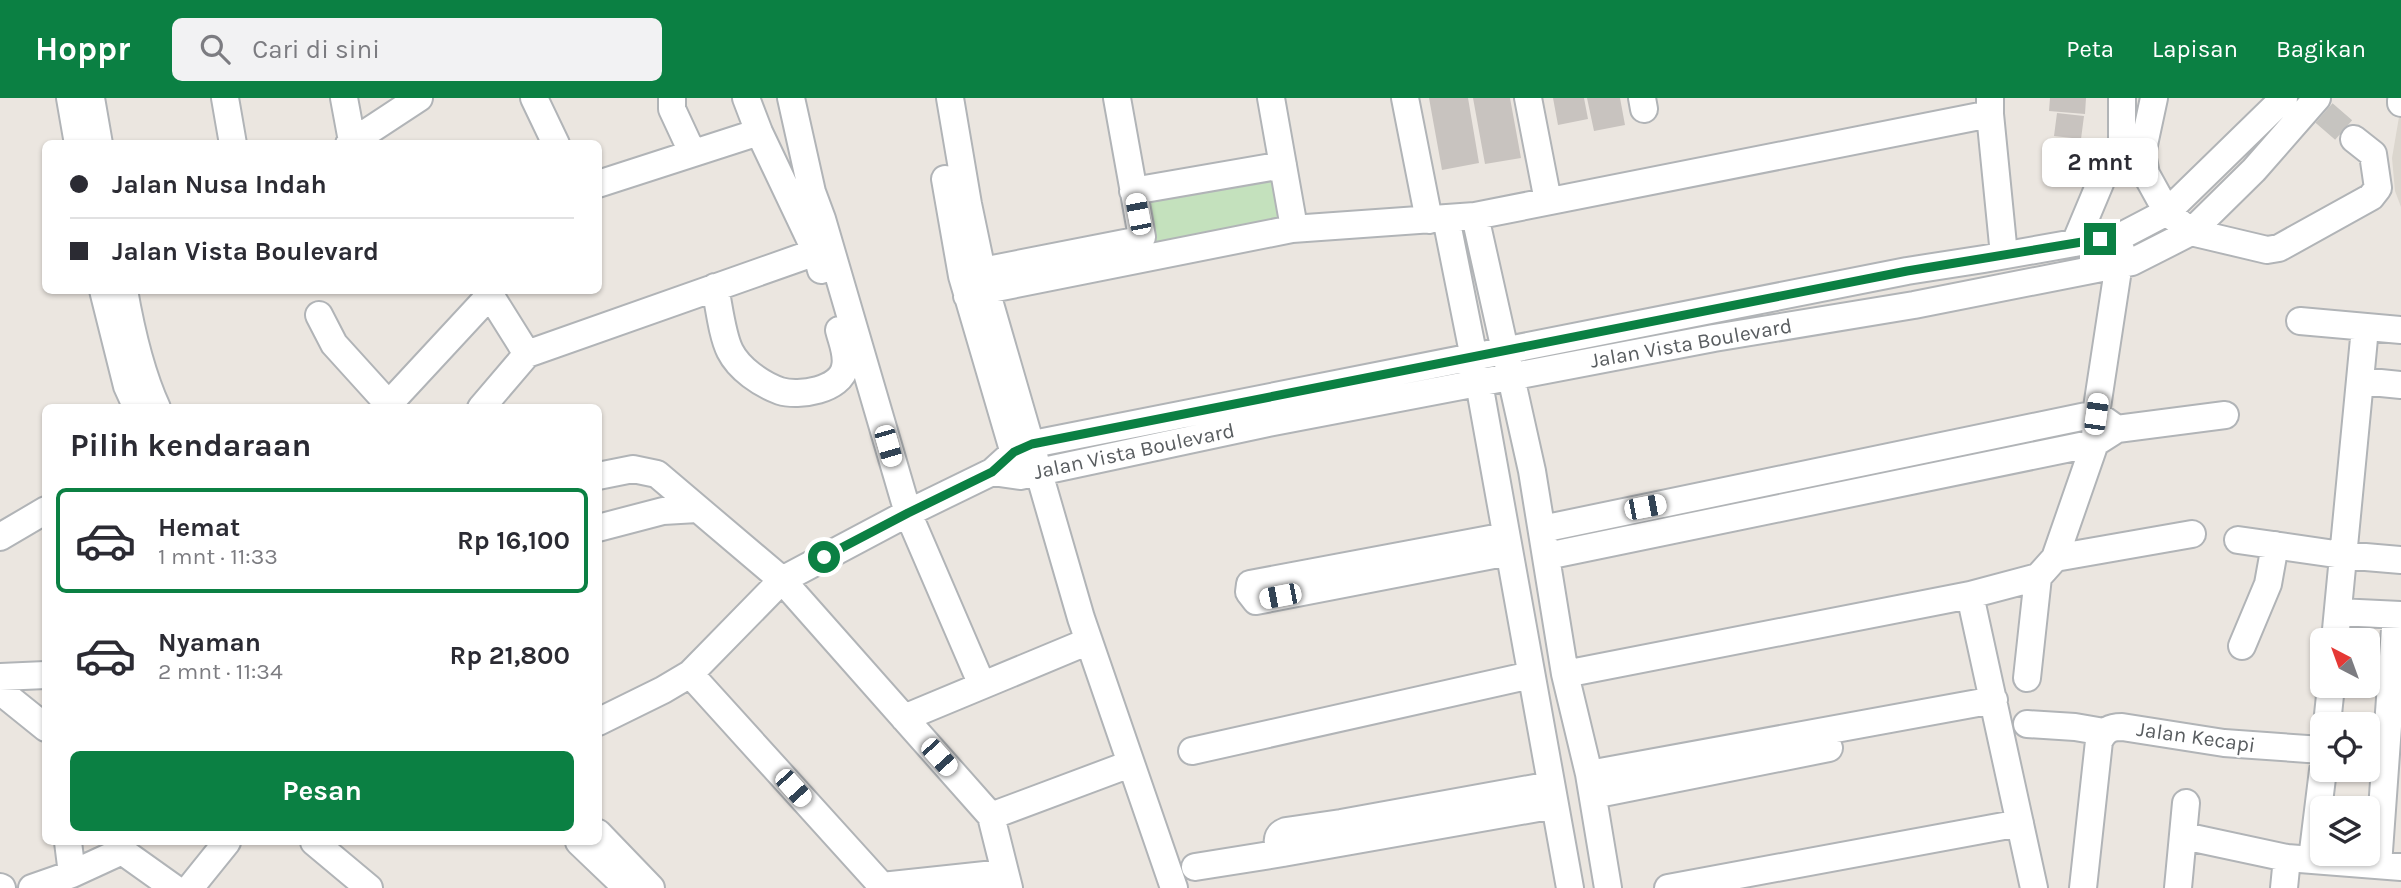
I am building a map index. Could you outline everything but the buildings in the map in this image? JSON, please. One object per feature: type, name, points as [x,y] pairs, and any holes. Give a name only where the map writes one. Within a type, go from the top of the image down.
[{"type":"street","points":[[70,98],[77,140]]},
{"type":"street","points":[[91,98],[98,140]]},
{"type":"street","points":[[225,98],[232,140]]},
{"type":"street","points":[[344,98],[351,140]]},
{"type":"street","points":[[354,140],[419,98]]},
{"type":"street","points":[[534,98],[554,140]]},
{"type":"street","points":[[672,98],[672,109],[692,152]]},
{"type":"street","points":[[715,287],[729,350],[740,365],[759,381],[783,392],[813,392],[834,384],[845,369],[846,353],[816,252],[759,132],[746,98]]},
{"type":"street","points":[[792,98],[812,192],[908,513],[982,685]]},
{"type":"street","points":[[932,98],[974,283],[1026,460],[1174,888]]},
{"type":"street","points":[[950,98],[974,283]]},
{"type":"street","points":[[974,283],[1140,240],[1142,237],[1117,98]]},
{"type":"street","points":[[1271,98],[1292,229]]},
{"type":"street","points":[[1405,98],[1476,370],[1570,888]]},
{"type":"street","points":[[1528,98],[1548,201]]},
{"type":"street","points":[[2075,243],[2101,181],[2122,142],[2122,98]]},
{"type":"street","points":[[2154,98],[2143,154],[2146,174],[2167,212],[2192,232],[2267,250],[2279,248],[2371,197],[2378,188],[2371,144]]},
{"type":"street","name":"Jalan Vista Boulevard","points":[[908,513],[992,472],[1026,460],[1268,423],[1476,370],[1894,273],[2125,234],[2167,212],[2284,98]]},
{"type":"street","name":"Jalan Vista Boulevard","points":[[1509,364],[1714,338],[1914,305],[2132,262],[2192,232],[2317,105]]},
{"type":"street","points":[[974,283],[1292,229],[1475,216],[1990,106],[2004,255]]},
{"type":"street","points":[[602,183],[759,132]]},
{"type":"street","points":[[1133,191],[1283,165]]},
{"type":"street","points":[[1475,216],[1509,364],[1542,528],[1565,674],[1591,785],[1608,888]]},
{"type":"street","points":[[2027,678],[2047,568],[2103,429],[2118,265],[2125,234]]},
{"type":"street","points":[[484,404],[527,354],[816,252]]},
{"type":"street","points":[[104,294],[127,386],[135,404]]},
{"type":"street","points":[[125,294],[134,339],[155,404]]},
{"type":"street","points":[[392,404],[488,294]]},
{"type":"street","points":[[490,294],[527,354]]},
{"type":"street","points":[[319,315],[334,344],[388,404]]},
{"type":"street","points":[[2300,321],[2401,330]]},
{"type":"street","points":[[2336,628],[2365,328]]},
{"type":"street","points":[[2361,381],[2401,385]]},
{"type":"street","points":[[1542,528],[1898,456],[2225,415]]},
{"type":"street","points":[[1547,556],[1902,483],[2103,429]]},
{"type":"street","points":[[1898,456],[1902,483]]},
{"type":"street","points":[[602,475],[633,469],[657,474],[782,580],[991,816],[1007,880],[882,887],[690,674]]},
{"type":"street","points":[[1723,491],[1728,519]]},
{"type":"street","points":[[602,527],[663,511],[697,509]]},
{"type":"street","points":[[0,537],[42,512]]},
{"type":"street","points":[[602,720],[690,674],[782,580],[908,513]]},
{"type":"street","points":[[1565,674],[1970,595],[2047,568],[2192,534]]},
{"type":"street","points":[[2238,540],[2342,555],[2401,560]]},
{"type":"street","points":[[1507,544],[1255,601],[1249,592],[1250,583],[1507,544]]},
{"type":"street","points":[[2242,646],[2268,584],[2275,545]]},
{"type":"street","points":[[1970,595],[2034,888]]},
{"type":"street","points":[[2184,836],[2300,858],[2389,866],[2398,615],[2338,612]]},
{"type":"street","points":[[904,718],[1089,641]]},
{"type":"street","points":[[0,677],[42,675]]},
{"type":"street","points":[[1192,751],[1531,675]]},
{"type":"street","points":[[0,691],[42,725]]},
{"type":"street","points":[[1591,785],[1995,708]]},
{"type":"street","name":"Jalan Kecapi","points":[[2026,724],[2104,732],[2112,727],[2122,727],[2224,743],[2310,749]]},
{"type":"street","points":[[2083,888],[2099,741],[2104,732]]},
{"type":"street","points":[[991,816],[1130,764]]},
{"type":"street","points":[[2284,888],[2300,858],[2320,782]]},
{"type":"street","points":[[1195,867],[1283,853],[1279,848],[1278,838],[1286,831],[1553,795]]},
{"type":"street","points":[[2178,888],[2186,803]]},
{"type":"street","points":[[1668,888],[2020,823]]},
{"type":"street","points":[[602,837],[651,888]]},
{"type":"street","points":[[68,845],[72,874]]},
{"type":"street","points":[[190,888],[225,845]]},
{"type":"street","points":[[318,845],[369,888]]},
{"type":"street","points":[[582,845],[627,888]]},
{"type":"street","points":[[32,888],[72,874],[126,846],[174,888]]},
{"type":"shaded area","points":[[2392,98],[2401,98],[2401,207],[2395,191],[2392,158],[2399,117],[2386,104]]},
{"type":"green space","points":[[1283,165],[1292,229],[1146,258],[1133,191]]},
{"type":"tunnel","points":[[2324,113],[2354,139]]},
{"type":"route","points":[[824,557],[992,472],[1014,452],[1032,444],[1907,271],[2100,239]]}]
